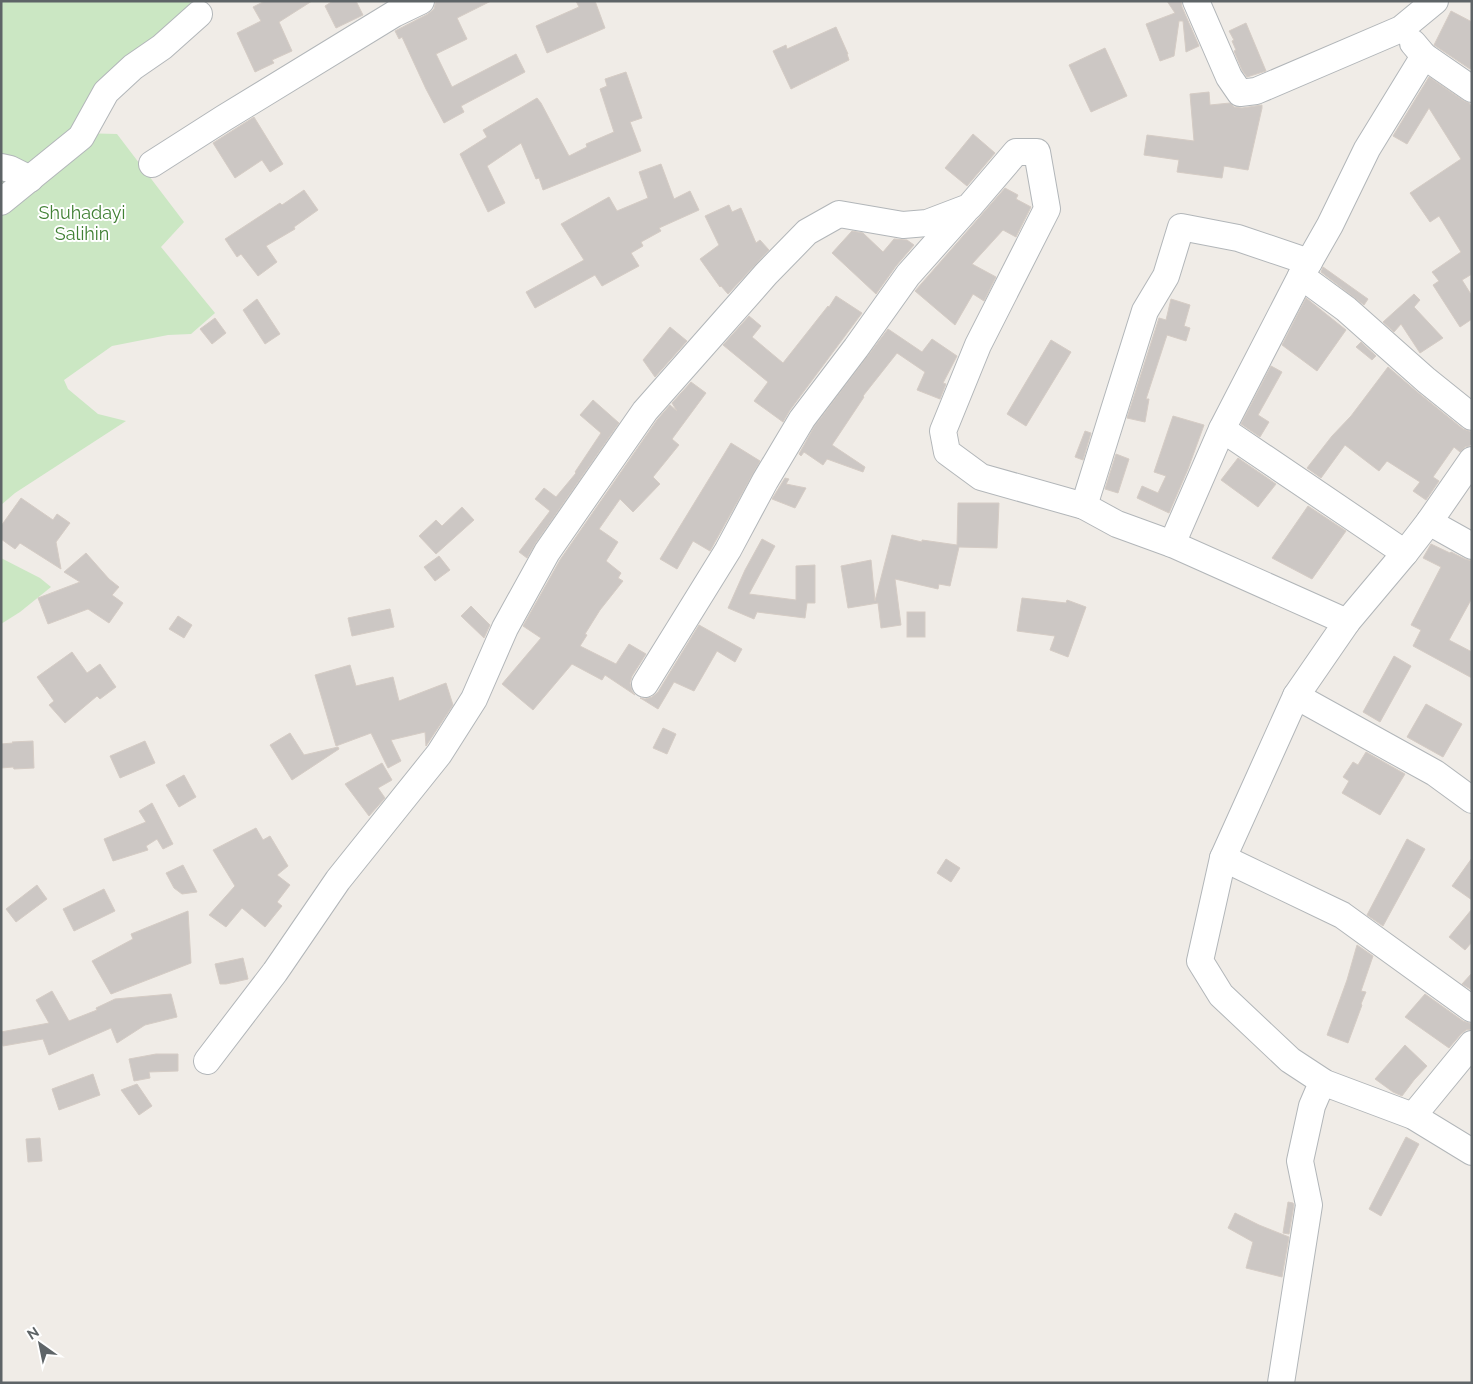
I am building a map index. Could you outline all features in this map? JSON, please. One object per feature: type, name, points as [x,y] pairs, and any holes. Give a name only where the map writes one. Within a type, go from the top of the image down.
[{"type":"street","points":[[152,164],[394,14],[421,1]]},
{"type":"street","points":[[1196,1],[1229,77],[1240,94],[1256,90],[1401,29],[1435,1]]},
{"type":"street","points":[[1,202],[82,137],[106,92],[162,47],[199,14]]},
{"type":"street","points":[[1401,29],[1424,56],[1472,89]]},
{"type":"street","points":[[1172,544],[1222,429],[1305,269],[1330,225],[1367,149],[1424,56]]},
{"type":"street","points":[[645,684],[728,550],[765,481],[802,419],[908,275],[1016,152],[1037,152],[1047,209],[975,354],[943,431],[947,452],[982,478],[1084,506],[1117,524],[1172,544],[1347,622]]},
{"type":"street","points":[[1,167],[10,169],[30,179]]},
{"type":"street","points":[[206,1061],[275,972],[338,880],[439,754],[474,699],[505,628],[547,552],[644,412],[766,274],[807,232],[839,214],[903,225],[927,223],[969,207]]},
{"type":"street","points":[[1084,506],[1145,311],[1166,276],[1181,228],[1238,238],[1305,269],[1346,309],[1426,380],[1472,417]]},
{"type":"street","points":[[1222,429],[1405,553]]},
{"type":"street","points":[[1472,460],[1430,522],[1347,622],[1296,696],[1222,858],[1200,961],[1221,995],[1290,1060],[1325,1083],[1413,1116],[1472,1152]]},
{"type":"street","points":[[1430,522],[1472,546]]},
{"type":"street","points":[[1296,696],[1435,773],[1472,800]]},
{"type":"street","points":[[1222,858],[1342,915],[1472,1009]]},
{"type":"street","points":[[1413,1116],[1472,1044]]},
{"type":"street","points":[[1281,1383],[1309,1205],[1300,1161],[1312,1106],[1318,1092],[1325,1083]]},
{"type":"green space","name":"Shuhadayi Salihin","points":[[1,1],[199,1],[182,15],[79,133],[117,134],[184,222],[161,247],[215,313],[191,334],[168,335],[112,346],[64,380],[68,389],[98,414],[126,421],[15,493],[1,505]]},
{"type":"green space","points":[[1,558],[40,578],[51,587],[20,612],[1,624]]},
{"type":"building","points":[[265,1],[312,1],[279,22],[292,51],[272,60],[274,63],[255,72],[237,33],[261,21],[253,7]]},
{"type":"building","points":[[333,1],[356,1],[363,15],[336,28],[325,6]]},
{"type":"building","points":[[436,1],[491,1],[457,18],[467,39],[436,54],[452,87],[516,54],[525,72],[461,106],[464,112],[444,123],[402,37],[399,39],[395,31],[428,14],[434,9]]},
{"type":"building","points":[[576,1],[595,1],[605,28],[547,53],[536,26],[579,7]]},
{"type":"building","points":[[1167,1],[1181,1],[1199,46],[1186,52],[1183,21],[1179,21],[1174,56],[1160,61],[1146,24],[1175,13]]},
{"type":"building","points":[[1451,11],[1472,22],[1472,66],[1470,69],[1434,45]]},
{"type":"building","points":[[1246,23],[1266,71],[1247,77],[1234,51],[1236,50],[1232,41],[1234,40],[1229,31]]},
{"type":"building","points":[[836,27],[849,60],[791,89],[773,51],[786,45],[787,49]]},
{"type":"building","points":[[1105,48],[1127,96],[1091,112],[1069,65]]},
{"type":"building","points":[[626,72],[642,118],[630,122],[641,151],[543,190],[539,178],[536,179],[521,143],[487,166],[505,203],[488,212],[460,154],[487,137],[483,130],[537,98],[569,156],[587,147],[586,144],[614,132],[600,89],[607,86],[605,79]]},
{"type":"building","points":[[1429,77],[1469,103],[1472,107],[1472,274],[1462,280],[1472,296],[1472,319],[1460,327],[1433,285],[1439,281],[1432,272],[1461,252],[1439,216],[1430,222],[1410,193],[1461,159],[1429,108],[1407,144],[1393,136]]},
{"type":"building","points":[[1209,92],[1210,105],[1230,103],[1234,107],[1242,108],[1262,105],[1248,170],[1224,166],[1222,178],[1177,172],[1179,160],[1144,155],[1147,135],[1194,141],[1190,94]]},
{"type":"building","points":[[254,117],[283,164],[270,172],[262,160],[235,178],[213,143]]},
{"type":"building","points":[[973,134],[995,153],[967,186],[945,168]]},
{"type":"building","points":[[661,164],[674,199],[690,191],[699,210],[659,228],[661,231],[641,242],[643,246],[631,253],[639,266],[602,286],[595,275],[535,308],[526,292],[584,260],[561,224],[609,197],[617,211],[648,198],[639,172]]},
{"type":"building","points":[[1005,188],[1018,195],[1016,199],[1031,207],[1016,237],[1003,230],[972,264],[996,277],[984,301],[973,294],[955,325],[915,291]]},
{"type":"building","points":[[304,190],[318,210],[294,227],[295,229],[266,246],[277,262],[258,276],[241,254],[237,257],[225,239],[280,203],[282,205]]},
{"type":"building","points":[[729,205],[732,212],[741,208],[756,243],[760,240],[769,250],[728,294],[720,287],[700,259],[719,245],[705,216]]},
{"type":"building","points":[[852,231],[863,233],[883,252],[894,239],[907,240],[914,245],[876,294],[832,253]]},
{"type":"building","points":[[1323,267],[1368,299],[1364,305],[1321,272]]},
{"type":"building","points":[[1414,294],[1420,300],[1414,307],[1443,338],[1420,353],[1401,324],[1394,332],[1383,322]]},
{"type":"building","points":[[836,296],[862,313],[783,422],[754,401],[768,382],[723,345],[749,316],[761,326],[752,337],[783,363]]},
{"type":"building","points":[[1306,298],[1346,330],[1317,371],[1282,345]]},
{"type":"building","points":[[257,299],[280,334],[265,344],[243,310]]},
{"type":"building","points":[[1171,299],[1190,305],[1184,326],[1190,328],[1186,341],[1167,335],[1146,399],[1149,399],[1145,422],[1127,418],[1159,318],[1166,320]]},
{"type":"building","points":[[215,318],[226,333],[212,344],[200,329]]},
{"type":"building","points":[[670,327],[687,341],[655,377],[643,360]]},
{"type":"building","points":[[888,329],[922,352],[932,339],[957,356],[943,383],[946,384],[940,399],[917,390],[925,372],[897,353],[863,396],[832,445],[865,467],[863,472],[827,459],[823,465],[804,452],[801,456],[799,454],[814,427]]},
{"type":"building","points":[[1051,340],[1071,352],[1026,426],[1007,414]]},
{"type":"building","points":[[1361,342],[1376,356],[1372,360],[1356,347]]},
{"type":"building","points":[[1271,366],[1282,372],[1258,415],[1269,422],[1260,437],[1241,424]]},
{"type":"building","points":[[1388,367],[1463,429],[1472,432],[1472,443],[1460,452],[1454,447],[1433,477],[1439,481],[1426,500],[1413,491],[1420,482],[1387,461],[1379,471],[1345,445],[1321,478],[1307,468],[1332,436],[1351,416]]},
{"type":"building","points":[[691,382],[706,393],[672,439],[679,445],[653,477],[660,484],[633,512],[620,499],[599,529],[618,542],[606,561],[621,573],[618,578],[623,581],[600,610],[580,646],[616,664],[629,644],[646,654],[632,676],[630,683],[635,695],[605,675],[602,680],[572,664],[533,710],[502,684],[541,638],[523,626],[560,560],[657,420],[670,405],[677,411],[672,403]]},
{"type":"building","points":[[593,400],[619,423],[527,558],[519,552],[550,511],[535,499],[544,488],[556,497],[576,473],[601,433],[580,415]]},
{"type":"building","points":[[1173,416],[1204,425],[1169,513],[1137,498],[1142,486],[1158,493],[1166,476],[1154,472]]},
{"type":"building","points":[[1085,431],[1091,433],[1083,460],[1075,457]]},
{"type":"building","points":[[731,443],[760,461],[710,551],[693,541],[677,569],[660,559]]},
{"type":"building","points":[[1116,454],[1129,459],[1118,493],[1105,489]]},
{"type":"building","points":[[1238,458],[1276,484],[1258,507],[1221,480]]},
{"type":"building","points":[[785,478],[789,479],[786,484],[806,488],[795,508],[772,499]]},
{"type":"building","points":[[21,498],[53,520],[57,514],[70,523],[56,542],[61,569],[20,543],[15,549],[1,539],[1,526]]},
{"type":"building","points":[[958,503],[999,503],[997,548],[959,547],[950,586],[939,584],[938,589],[895,579],[901,625],[881,628],[878,603],[848,608],[841,566],[871,560],[875,601],[892,535],[922,542],[922,540],[957,545]]},
{"type":"building","points":[[1308,506],[1346,531],[1312,579],[1272,558]]},
{"type":"building","points":[[462,507],[474,520],[436,554],[419,536],[436,520],[442,526]]},
{"type":"building","points":[[762,539],[775,546],[749,594],[796,600],[796,566],[815,565],[815,603],[807,603],[805,618],[757,612],[754,619],[728,608],[745,570]]},
{"type":"building","points":[[1431,544],[1472,561],[1472,598],[1449,640],[1472,652],[1472,678],[1413,646],[1421,630],[1411,625],[1441,567],[1423,558]]},
{"type":"building","points":[[86,553],[109,579],[119,587],[112,595],[123,603],[109,623],[88,609],[48,624],[38,598],[80,582],[64,572]]},
{"type":"building","points":[[439,556],[450,570],[435,581],[424,567]]},
{"type":"building","points":[[1022,598],[1066,603],[1067,600],[1086,607],[1068,657],[1050,650],[1055,636],[1017,631]]},
{"type":"building","points":[[471,606],[490,625],[484,638],[461,616]]},
{"type":"building","points":[[390,609],[394,627],[352,636],[348,618]]},
{"type":"building","points":[[907,612],[925,612],[925,637],[907,637]]},
{"type":"building","points":[[178,616],[192,625],[184,638],[169,629]]},
{"type":"building","points":[[699,625],[742,649],[735,662],[717,651],[694,691],[674,682],[658,709],[640,698],[652,697],[658,692]]},
{"type":"building","points":[[72,652],[87,673],[100,664],[116,687],[100,699],[97,696],[65,723],[49,705],[54,701],[37,677]]},
{"type":"building","points":[[1394,656],[1411,666],[1380,722],[1363,712]]},
{"type":"building","points":[[350,665],[356,686],[393,677],[399,701],[446,683],[453,705],[426,746],[425,732],[391,740],[401,761],[388,768],[371,733],[336,746],[315,675]]},
{"type":"building","points":[[1426,704],[1462,724],[1443,757],[1407,737]]},
{"type":"building","points":[[663,728],[676,734],[667,754],[653,748]]},
{"type":"building","points":[[290,733],[304,755],[338,747],[339,749],[292,780],[270,745]]},
{"type":"building","points":[[33,741],[34,768],[1,768],[1,744]]},
{"type":"building","points":[[145,741],[155,763],[120,778],[110,756]]},
{"type":"building","points":[[1366,752],[1405,774],[1380,815],[1342,793],[1349,781],[1343,777],[1353,762],[1358,765]]},
{"type":"building","points":[[382,763],[392,780],[378,788],[385,798],[369,816],[345,784]]},
{"type":"building","points":[[184,775],[196,797],[179,807],[166,785]]},
{"type":"building","points":[[152,803],[173,844],[163,849],[157,839],[146,846],[148,850],[113,861],[104,839],[146,822],[139,811]]},
{"type":"building","points":[[256,828],[263,840],[270,836],[288,866],[277,875],[290,885],[277,902],[282,906],[265,927],[242,908],[226,927],[209,915],[235,886],[213,850]]},
{"type":"building","points":[[1407,839],[1425,849],[1383,926],[1367,915]]},
{"type":"building","points":[[1472,858],[1472,900],[1452,886]]},
{"type":"building","points":[[946,859],[960,868],[951,882],[937,873]]},
{"type":"building","points":[[183,865],[197,892],[182,894],[174,888],[166,873]]},
{"type":"building","points":[[37,885],[47,899],[16,922],[6,909]]},
{"type":"building","points":[[104,889],[115,911],[74,931],[63,909]]},
{"type":"building","points":[[1472,909],[1472,942],[1465,950],[1449,937]]},
{"type":"building","points":[[188,911],[191,963],[111,994],[92,961],[133,939],[131,934]]},
{"type":"building","points":[[1357,945],[1373,956],[1361,991],[1366,992],[1348,1043],[1327,1035],[1347,980]]},
{"type":"building","points":[[243,958],[248,979],[220,984],[215,964]]},
{"type":"building","points":[[1472,973],[1472,990],[1462,984]]},
{"type":"building","points":[[52,991],[69,1021],[97,1010],[96,1008],[115,999],[171,994],[177,1017],[145,1025],[117,1043],[111,1028],[49,1055],[43,1039],[3,1046],[1,1032],[49,1023],[36,1000]]},
{"type":"building","points":[[1425,994],[1463,1021],[1472,1024],[1472,1029],[1466,1030],[1461,1034],[1449,1048],[1405,1017]]},
{"type":"building","points":[[1405,1045],[1427,1066],[1402,1096],[1375,1079]]},
{"type":"building","points":[[156,1054],[178,1054],[178,1071],[149,1072],[150,1078],[134,1081],[129,1059]]},
{"type":"building","points":[[93,1074],[100,1095],[59,1110],[52,1089]]},
{"type":"building","points":[[137,1084],[152,1106],[139,1115],[121,1090]]},
{"type":"building","points":[[1406,1137],[1419,1144],[1381,1216],[1369,1209]]},
{"type":"building","points":[[40,1138],[42,1161],[28,1162],[26,1139]]},
{"type":"building","points":[[1288,1202],[1294,1205],[1289,1234],[1283,1233]]},
{"type":"building","points":[[1235,1213],[1289,1237],[1282,1277],[1246,1268],[1253,1242],[1228,1228]]}]
